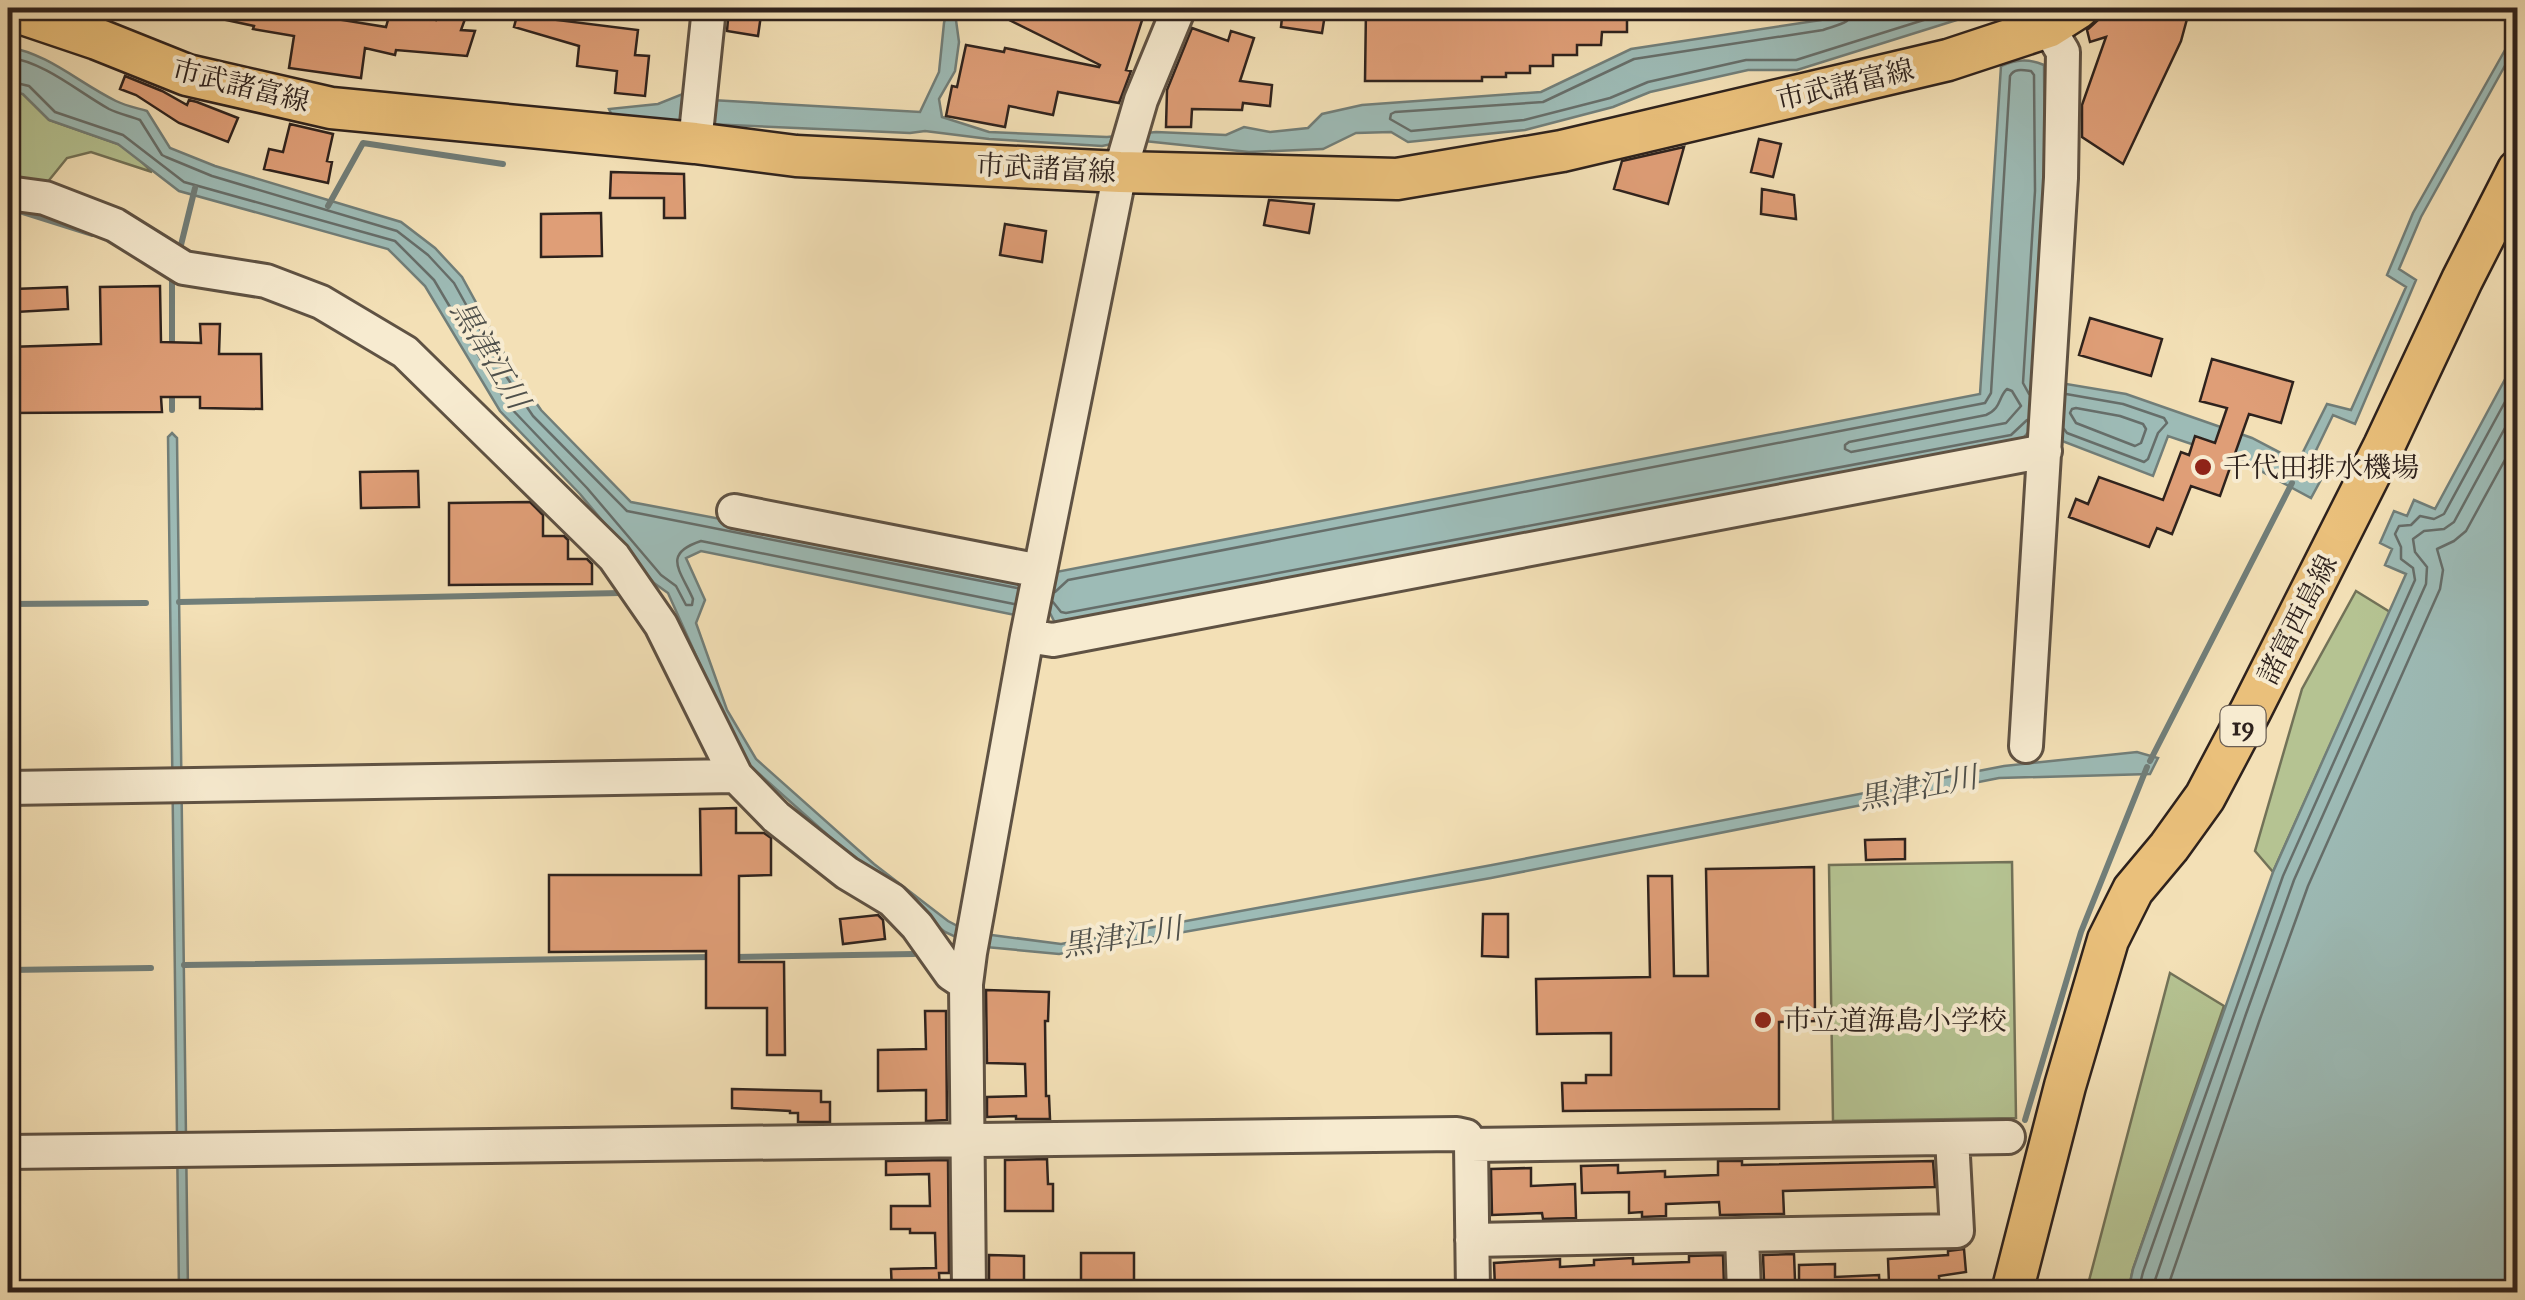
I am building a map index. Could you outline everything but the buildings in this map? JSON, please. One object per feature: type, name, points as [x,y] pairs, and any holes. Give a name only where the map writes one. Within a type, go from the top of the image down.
[{"type":"main road","name":"市武諸富線","points":[[8,9],[186,75],[331,108],[698,120],[796,156],[1127,148],[1397,180],[1562,151],[1948,60],[2063,17]]},
{"type":"main road","name":"諸富西島線","points":[[2012,1292],[2108,940],[2133,890],[2205,797],[2242,728],[2518,170]]},
{"type":"street","points":[[698,120],[710,8]]},
{"type":"street","points":[[968,1292],[968,968],[976,911],[1040,570],[1127,148],[1141,100],[1178,8]]},
{"type":"street","points":[[2026,746],[2061,178],[2063,17]]},
{"type":"street","points":[[8,193],[45,198],[115,226],[184,268],[266,281],[322,302],[405,352],[614,557],[661,625],[736,776],[776,817],[847,873],[892,900],[917,926],[952,974],[968,968]]},
{"type":"street","points":[[1029,628],[1054,640],[2046,442]]},
{"type":"street","points":[[734,512],[1040,570]]},
{"type":"street","points":[[8,788],[736,776]]},
{"type":"street","points":[[8,1152],[1457,1134],[1466,1136],[1471,1146],[1473,1292]]},
{"type":"street","points":[[1472,1240],[1958,1231],[1952,1138]]},
{"type":"street","points":[[1471,1146],[2008,1138]]},
{"type":"street","points":[[1742,1236],[1744,1292]]},
{"type":"green space","points":[[8,90],[23,94],[49,120],[118,144],[152,172],[91,152],[67,158],[46,184],[8,179]]},
{"type":"green space","points":[[2356,591],[2390,612],[2273,872],[2255,851],[2302,689]]},
{"type":"green space","points":[[2012,862],[2016,1118],[1833,1121],[1829,865]]},
{"type":"green space","points":[[2170,973],[2224,1006],[2128,1292],[2086,1292]]},
{"type":"water","points":[[948,8],[957,8],[959,42],[955,71],[939,99],[942,117],[989,132],[1107,137],[1156,132],[1226,135],[1244,127],[1270,132],[1308,128],[1322,114],[1362,105],[1541,92],[1631,49],[1821,20],[1856,8],[1995,8],[1797,70],[1748,70],[1650,92],[1613,107],[1525,130],[1408,142],[1391,132],[1356,133],[1323,149],[1249,152],[1144,141],[1102,146],[925,131],[614,120],[609,109],[658,104],[690,91],[694,99],[920,112],[939,72]]},
{"type":"water","points":[[2518,27],[2517,44],[2421,217],[2399,269],[2416,280],[2355,424],[2333,415],[2308,467],[2323,476],[2311,498],[2242,461],[2168,436],[2153,476],[2031,429],[2019,443],[1056,625],[1049,611],[1015,615],[701,551],[686,558],[705,600],[696,623],[727,710],[756,759],[874,864],[948,921],[969,932],[1061,944],[2004,766],[2137,752],[2158,758],[2150,774],[1999,778],[1491,878],[1059,954],[975,946],[945,932],[868,871],[748,764],[668,593],[654,583],[580,494],[500,411],[425,286],[388,249],[179,191],[118,144],[49,120],[23,94],[8,90],[8,47],[37,56],[116,101],[147,111],[170,148],[215,166],[401,222],[435,248],[462,277],[512,368],[541,410],[631,502],[1054,582],[1056,572],[1980,394],[2001,66],[2022,61],[2044,65],[2045,191],[2060,383],[2126,394],[2252,438],[2298,462],[2327,404],[2351,410],[2406,287],[2387,275],[2413,213]]},
{"type":"water","points":[[2517,357],[2517,1292],[2128,1292],[2273,872],[2406,574],[2385,565],[2392,549],[2380,543],[2394,511],[2407,516],[2414,500],[2435,509]]},
{"type":"water","points":[[172,433],[177,438],[188,1292],[179,1292],[168,437]]},
{"type":"waterway","points":[[328,206],[363,143],[503,164]]},
{"type":"waterway","points":[[180,249],[195,188]]},
{"type":"waterway","points":[[19,211],[92,234]]},
{"type":"waterway","points":[[168,274],[172,278],[172,349]]},
{"type":"waterway","points":[[2514,299],[2518,301]]},
{"type":"waterway","points":[[172,392],[172,410]]},
{"type":"waterway","name":"黒津江川","points":[[2150,761],[2292,483]]},
{"type":"waterway","points":[[179,602],[621,593]]},
{"type":"waterway","points":[[8,604],[146,603]]},
{"type":"waterway","points":[[2025,1120],[2081,932],[2147,767]]},
{"type":"waterway","points":[[735,957],[914,954]]},
{"type":"waterway","points":[[184,965],[712,957]]},
{"type":"waterway","points":[[8,970],[151,968]]},
{"type":"place","name":"千代田排水機場","points":[[2203,467]]},
{"type":"place","name":"市立道海島小学校","points":[[1763,1020]]}]
